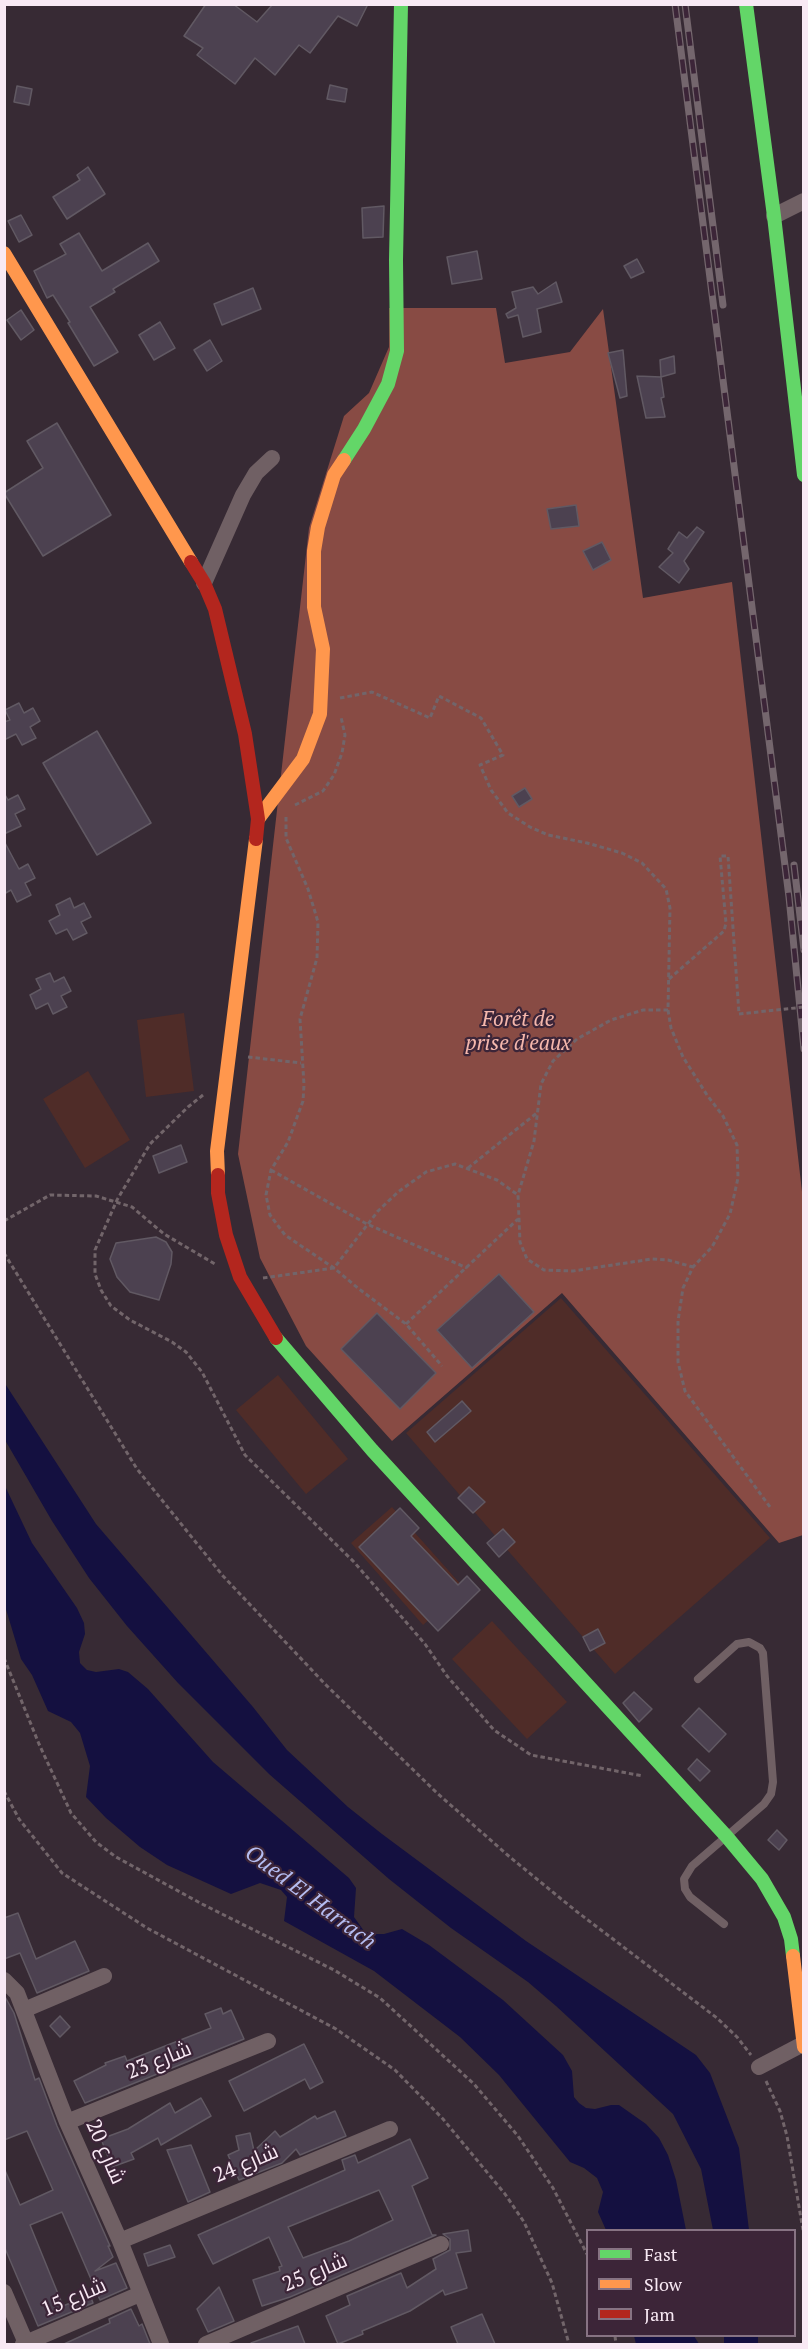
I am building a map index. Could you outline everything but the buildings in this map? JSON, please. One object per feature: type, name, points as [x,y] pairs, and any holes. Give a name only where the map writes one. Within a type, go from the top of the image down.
[{"type":"street","points":[[258,819],[303,759],[320,714],[323,649],[314,607],[314,551],[318,527],[334,475],[364,429],[383,393],[397,351],[396,260],[401,4]]},
{"type":"street","points":[[746,4],[774,216],[804,475]]},
{"type":"street","points":[[774,216],[804,201]]},
{"type":"street","points":[[4,253],[204,583],[215,609],[240,714],[258,819],[217,1151],[218,1193],[226,1235],[240,1277],[279,1343],[372,1450],[727,1836],[762,1879],[784,1917],[795,1963],[803,2046],[759,2067]]},
{"type":"street","points":[[204,583],[243,495],[256,473],[272,458]]},
{"type":"street","points":[[24,2010],[104,1976]]},
{"type":"street","name":"شارع 20","points":[[4,1980],[17,1993],[161,2344]]},
{"type":"street","name":"شارع 23","points":[[68,2122],[268,2041]]},
{"type":"street","name":"شارع 24","points":[[120,2241],[390,2129]]},
{"type":"street","name":"شارع 25","points":[[206,2344],[441,2244]]},
{"type":"street","name":"شارع 15","points":[[4,2292],[25,2344],[140,2295]]},
{"type":"lane","points":[[698,1679],[737,1644],[749,1642],[760,1648],[763,1653],[772,1788],[764,1804],[688,1870],[684,1884],[690,1897],[724,1924]]},
{"type":"path","points":[[337,699],[372,692],[430,718],[439,696],[481,718],[503,755],[480,765],[491,790],[508,813],[548,835],[622,853],[642,863],[666,889],[670,908],[668,1010],[671,1028],[683,1057],[706,1095],[723,1116],[737,1144],[738,1178],[730,1214],[712,1246],[693,1267],[683,1288],[678,1321],[678,1362],[686,1391],[770,1507]]},
{"type":"path","points":[[339,708],[345,735],[342,753],[334,775],[322,791],[294,805],[288,811],[285,820],[286,838],[308,889],[318,922],[317,958],[300,1019],[304,1085],[298,1117],[288,1142],[271,1170],[266,1195],[270,1215],[285,1235],[334,1268],[406,1324],[442,1366]]},
{"type":"path","points":[[669,979],[724,931],[726,923],[720,856],[728,856],[739,1014],[804,1007]]},
{"type":"path","points":[[668,1010],[643,1010],[612,1020],[577,1039],[553,1061],[541,1084],[534,1141],[519,1195],[519,1242],[527,1259],[544,1270],[573,1271],[652,1258],[693,1267]]},
{"type":"path","points":[[229,1054],[302,1063]]},
{"type":"path","points":[[226,1078],[188,1107],[150,1144],[117,1200],[95,1250],[95,1274],[111,1306],[130,1320],[186,1352],[202,1372],[245,1455],[354,1562],[425,1644],[447,1676],[494,1730],[531,1755],[620,1773],[674,1780]]},
{"type":"path","points":[[468,1168],[538,1112]]},
{"type":"path","points":[[4,1221],[50,1195],[96,1196],[117,1200],[132,1207],[172,1239],[240,1277],[265,1279],[334,1268],[367,1224],[398,1192],[426,1172],[455,1164],[497,1180],[519,1195]]},
{"type":"path","points":[[271,1170],[367,1224],[467,1268]]},
{"type":"path","points":[[406,1324],[518,1219]]},
{"type":"path","points":[[4,1253],[137,1469],[223,1576],[325,1684],[437,1793],[576,1911],[717,2018],[737,2037],[759,2067],[780,2111],[787,2136],[804,2236]]},
{"type":"path","points":[[4,1658],[39,1744],[71,1813],[96,1842],[116,1857],[334,1971],[380,1998],[474,2084],[518,2136],[553,2188],[586,2252]]},
{"type":"path","points":[[4,1791],[19,1819],[62,1873],[147,1928],[336,2029],[395,2070],[443,2119],[505,2194],[524,2222],[552,2283],[569,2344]]},
{"type":"shaded area","points":[[184,1013],[194,1091],[146,1097],[137,1020]]},
{"type":"shaded area","points":[[88,1071],[130,1140],[85,1168],[43,1099]]},
{"type":"shaded area","points":[[561,1298],[770,1538],[615,1674],[406,1433]]},
{"type":"shaded area","points":[[278,1375],[348,1459],[306,1494],[236,1410]]},
{"type":"shaded area","points":[[392,1507],[464,1588],[423,1625],[351,1543]]},
{"type":"shaded area","points":[[492,1621],[567,1702],[527,1739],[452,1659]]},
{"type":"green space","name":"Forêt de prise d'eaux","points":[[389,308],[496,308],[505,363],[570,352],[603,309],[643,598],[732,582],[804,1209],[803,1535],[779,1543],[562,1293],[392,1441],[306,1346],[260,1258],[238,1154],[309,528],[344,416],[369,393],[389,347]]},
{"type":"water","points":[[4,1382],[96,1524],[287,1750],[348,1807],[382,1834],[526,1941],[696,2055],[710,2073],[739,2148],[749,2229],[713,2229],[701,2169],[673,2114],[528,1982],[451,1928],[389,1879],[269,1774],[178,1683],[127,1626],[89,1578],[52,1521],[5,1440]]},
{"type":"water","name":"Oued El Harrach","points":[[5,1486],[32,1543],[77,1608],[84,1623],[85,1634],[79,1652],[80,1663],[87,1670],[96,1672],[119,1669],[128,1672],[148,1689],[213,1762],[349,1878],[356,1888],[354,1917],[364,1931],[384,1934],[402,1929],[429,1945],[503,2000],[563,2055],[572,2071],[574,2097],[579,2103],[586,2108],[595,2109],[619,2105],[646,2124],[659,2138],[668,2155],[676,2180],[686,2229],[606,2229],[598,2212],[603,2192],[597,2178],[584,2168],[570,2162],[499,2075],[460,2037],[374,1971],[284,1921],[287,1897],[281,1890],[260,1883],[231,1894],[167,1865],[140,1847],[106,1818],[86,1797],[90,1766],[80,1733],[71,1722],[48,1711],[32,1675],[21,1659],[5,1606]]},
{"type":"water","points":[[634,2337],[695,2337],[699,2344],[636,2344]]},
{"type":"water","points":[[724,2337],[758,2337],[758,2344],[724,2344]]},
{"type":"railway","points":[[675,4],[789,897],[804,1049]]},
{"type":"railway","points":[[685,4],[723,305]]},
{"type":"railway","points":[[794,865],[804,950]]},
{"type":"traffic: fast","points":[[344,460],[388,384],[397,351],[396,260],[401,4]]},
{"type":"traffic: fast","points":[[746,4],[774,216],[804,475]]},
{"type":"traffic: fast","points":[[276,1338],[372,1450],[727,1837],[762,1879],[784,1917],[791,1939],[793,1956]]},
{"type":"traffic: slow","points":[[4,253],[191,562]]},
{"type":"traffic: slow","points":[[258,819],[303,759],[320,714],[323,649],[314,607],[314,551],[318,527],[334,475],[344,460]]},
{"type":"traffic: slow","points":[[218,1175],[217,1151],[256,839]]},
{"type":"traffic: slow","points":[[793,1956],[804,2047]]},
{"type":"traffic: jam","points":[[191,562],[204,583],[215,609],[245,734],[258,819],[256,839]]},
{"type":"traffic: jam","points":[[218,1175],[218,1193],[226,1235],[240,1277],[276,1338]]}]
